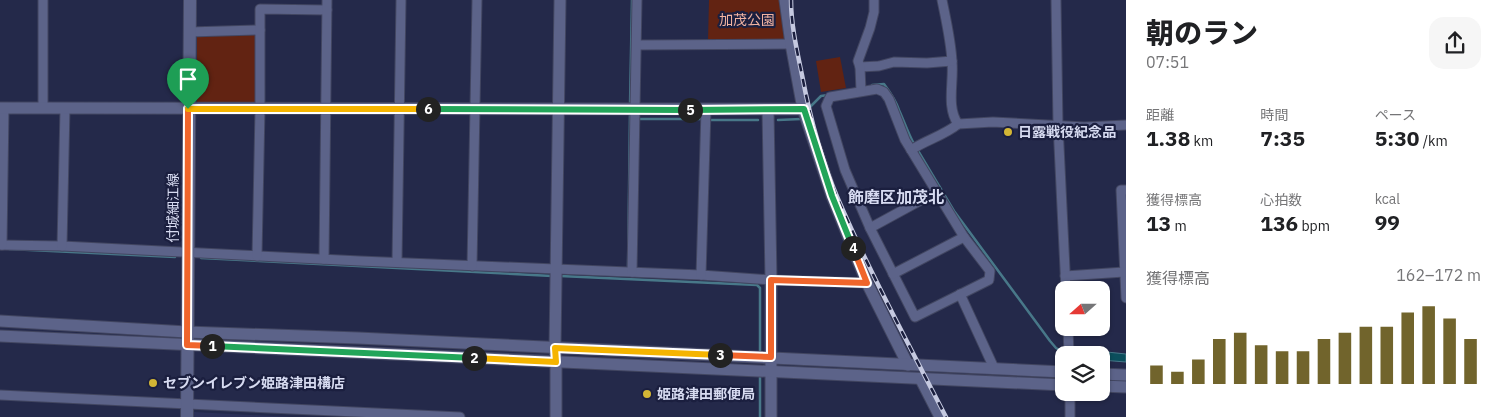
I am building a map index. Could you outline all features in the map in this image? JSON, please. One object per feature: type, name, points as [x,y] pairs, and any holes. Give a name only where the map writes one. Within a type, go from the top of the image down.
[{"type":"main road","name":"付城細江線","points":[[187,411],[190,0]]},
{"type":"street","points":[[43,0],[43,108]]},
{"type":"street","points":[[324,259],[327,0]]},
{"type":"street","points":[[398,262],[401,0]]},
{"type":"street","points":[[472,266],[477,0]]},
{"type":"street","points":[[556,417],[555,348],[560,0]]},
{"type":"street","points":[[632,272],[637,0]]},
{"type":"street","points":[[785,0],[791,44],[804,109],[832,196],[867,283],[908,364]]},
{"type":"street","points":[[860,91],[860,67],[858,61],[870,28],[874,12],[874,0]]},
{"type":"street","points":[[942,0],[952,61],[951,100],[955,120],[958,124]]},
{"type":"street","points":[[1056,0],[1058,125],[1065,281]]},
{"type":"street","points":[[257,256],[260,9],[327,10]]},
{"type":"street","points":[[189,32],[260,30]]},
{"type":"street","points":[[637,45],[791,44]]},
{"type":"street","points":[[860,67],[879,66],[894,62],[927,63],[952,61]]},
{"type":"street","points":[[877,89],[884,92],[889,99],[905,140],[915,148],[964,237],[990,271],[989,280],[915,317],[870,228],[845,170],[826,106],[830,97],[877,89]]},
{"type":"street","points":[[804,109],[2,108],[1,245],[62,246],[867,283]]},
{"type":"street","points":[[62,246],[65,108]]},
{"type":"street","points":[[702,275],[706,110]]},
{"type":"street","points":[[768,110],[771,417]]},
{"type":"street","points":[[915,148],[951,130],[958,124],[993,122],[1084,126],[1126,125]]},
{"type":"street","points":[[870,228],[936,186]]},
{"type":"street","points":[[1126,190],[1121,190],[1126,298]]},
{"type":"street","points":[[893,274],[964,237]]},
{"type":"street","points":[[1065,276],[1124,272]]},
{"type":"street","points":[[960,294],[994,368]]},
{"type":"street","points":[[0,321],[187,332],[771,357],[1055,371]]},
{"type":"street","points":[[0,336],[1055,385]]},
{"type":"street","points":[[1110,374],[1126,375]]},
{"type":"street","points":[[919,378],[939,417]]},
{"type":"street","points":[[1110,387],[1126,388]]},
{"type":"street","points":[[0,396],[187,411],[460,417]]},
{"type":"street","points":[[1070,401],[1070,417]]},
{"type":"shaded area","points":[[1110,352],[1126,354],[1126,362],[1110,361]]},
{"type":"shaded area","points":[[194,412],[293,417],[194,417]]},
{"type":"green space","name":"加茂公園","points":[[709,0],[781,0],[786,38],[781,41],[708,41]]},
{"type":"green space","points":[[197,34],[255,34],[255,102],[197,102]]},
{"type":"green space","points":[[840,57],[846,88],[821,92],[816,61]]},
{"type":"waterway","points":[[630,105],[632,0]]},
{"type":"waterway","points":[[872,85],[884,84],[893,97],[914,144]]},
{"type":"waterway","points":[[807,110],[821,96],[828,95]]},
{"type":"waterway","points":[[628,270],[630,113]]},
{"type":"waterway","points":[[636,119],[703,119]]},
{"type":"waterway","points":[[778,120],[801,119]]},
{"type":"waterway","points":[[708,120],[758,120]]},
{"type":"waterway","points":[[917,149],[954,211],[1055,347]]},
{"type":"waterway","points":[[9,249],[175,257]]},
{"type":"waterway","points":[[201,258],[552,276]]},
{"type":"waterway","points":[[560,276],[757,285],[760,288],[760,353]]},
{"type":"waterway","points":[[760,374],[760,417]]},
{"type":"railway","points":[[791,0],[795,38],[809,107],[821,154],[832,184],[876,282],[946,417]]},
{"type":"place","name":"日露戦役紀念品","points":[[1008,132]]},
{"type":"place","name":"セブンイレブン姫路津田構店","points":[[153,383]]},
{"type":"place","name":"姫路津田郵便局","points":[[647,394]]},
{"type":"district","name":"飾磨区加茂北","points":[[896,197]]},
{"type":"route","points":[[188,109],[804,109],[832,196],[867,283],[771,280],[771,357],[555,348],[556,362],[187,345],[188,109]]}]
